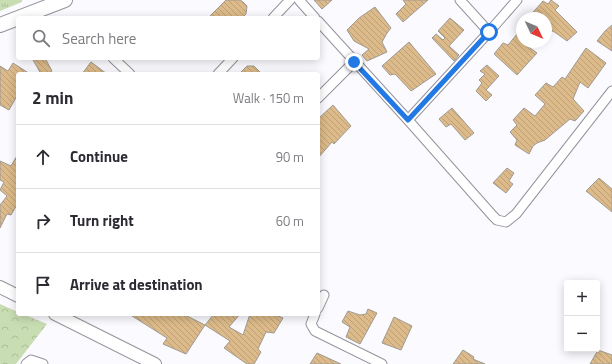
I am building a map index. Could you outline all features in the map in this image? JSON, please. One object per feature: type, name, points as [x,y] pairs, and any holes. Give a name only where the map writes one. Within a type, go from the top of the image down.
[{"type":"main road","points":[[23,16],[65,0]]},
{"type":"main road","points":[[0,25],[16,19]]},
{"type":"main road","points":[[0,287],[16,295]]},
{"type":"main road","points":[[62,316],[156,364]]},
{"type":"street","points":[[275,16],[290,0]]},
{"type":"street","points":[[299,0],[313,16]]},
{"type":"street","points":[[460,0],[489,32]]},
{"type":"street","points":[[408,120],[517,0]]},
{"type":"street","points":[[320,24],[497,220],[506,222],[516,214],[612,92]]},
{"type":"street","points":[[115,60],[128,72]]},
{"type":"street","points":[[220,72],[231,60]]},
{"type":"street","points":[[320,96],[354,62]]},
{"type":"street","points":[[320,304],[324,295]]},
{"type":"street","points":[[314,316],[312,324],[315,331],[382,364]]},
{"type":"street","points":[[26,364],[31,360],[43,364]]},
{"type":"green space","points":[[0,0],[22,0],[22,2],[0,11]]},
{"type":"green space","points":[[0,304],[16,311],[16,316],[28,316],[47,324],[16,364],[0,364]]},
{"type":"building","points":[[226,0],[240,0],[247,6],[246,14],[244,16],[210,16]]},
{"type":"building","points":[[314,0],[332,0],[322,9]]},
{"type":"building","points":[[403,0],[428,0],[403,22],[396,14],[406,4]]},
{"type":"building","points":[[551,0],[559,6],[555,10],[577,32],[567,41],[552,31],[552,12],[533,12],[543,1],[548,4]]},
{"type":"building","points":[[375,7],[391,28],[382,42],[387,52],[367,61],[362,55],[369,49],[354,41],[347,30],[359,18]]},
{"type":"building","points":[[450,18],[464,30],[449,46],[459,55],[454,61],[432,38],[436,34],[443,40],[445,38],[438,31]]},
{"type":"building","points":[[612,25],[612,51],[597,41]]},
{"type":"building","points":[[516,35],[516,48],[530,48],[537,53],[517,75],[494,54],[503,43],[508,45]]},
{"type":"building","points":[[409,42],[436,74],[411,91],[395,74],[390,75],[382,66]]},
{"type":"building","points":[[586,48],[606,63],[588,88],[580,82],[573,99],[584,111],[575,121],[570,119],[545,140],[533,146],[529,154],[515,145],[517,140],[510,132],[517,125],[513,120],[524,108],[535,116],[545,104],[535,95],[546,83],[553,87],[562,77],[565,79]]},
{"type":"building","points":[[33,60],[46,60],[52,71],[40,72]]},
{"type":"building","points":[[91,62],[104,72],[84,72]]},
{"type":"building","points":[[13,63],[27,72],[16,72],[16,98],[9,110],[0,105],[0,66],[8,71]]},
{"type":"building","points":[[487,65],[499,76],[486,90],[492,95],[486,101],[476,91],[482,83],[479,80],[485,74],[480,71]]},
{"type":"building","points":[[247,66],[254,66],[260,72],[241,72]]},
{"type":"building","points":[[333,105],[351,126],[334,144],[332,142],[320,156],[320,117]]},
{"type":"building","points":[[452,108],[474,133],[465,140],[451,124],[446,127],[439,119]]},
{"type":"building","points":[[16,157],[16,206],[11,215],[7,214],[0,228],[0,205],[7,196],[0,190],[4,182],[0,180],[0,161],[11,166]]},
{"type":"building","points":[[507,168],[514,173],[509,181],[513,184],[506,193],[493,183]]},
{"type":"building","points":[[599,178],[612,189],[612,212],[586,191]]},
{"type":"building","points":[[368,309],[377,313],[360,344],[346,337],[350,327],[342,322],[348,311],[360,315],[366,314]]},
{"type":"building","points":[[132,316],[187,316],[205,325],[186,354],[163,344],[167,338]]},
{"type":"building","points":[[212,316],[238,316],[229,327],[243,335],[249,316],[278,316],[283,318],[274,333],[266,332],[258,349],[261,352],[254,364],[247,364],[224,348],[230,341],[205,325]]},
{"type":"building","points":[[394,317],[412,326],[401,350],[382,343]]},
{"type":"building","points":[[463,350],[474,357],[473,359],[485,364],[453,364]]},
{"type":"building","points":[[600,351],[612,355],[612,364],[590,364],[597,352]]},
{"type":"building","points":[[317,353],[341,364],[310,364]]},
{"type":"route","points":[[354,62],[408,120],[489,32]]}]
